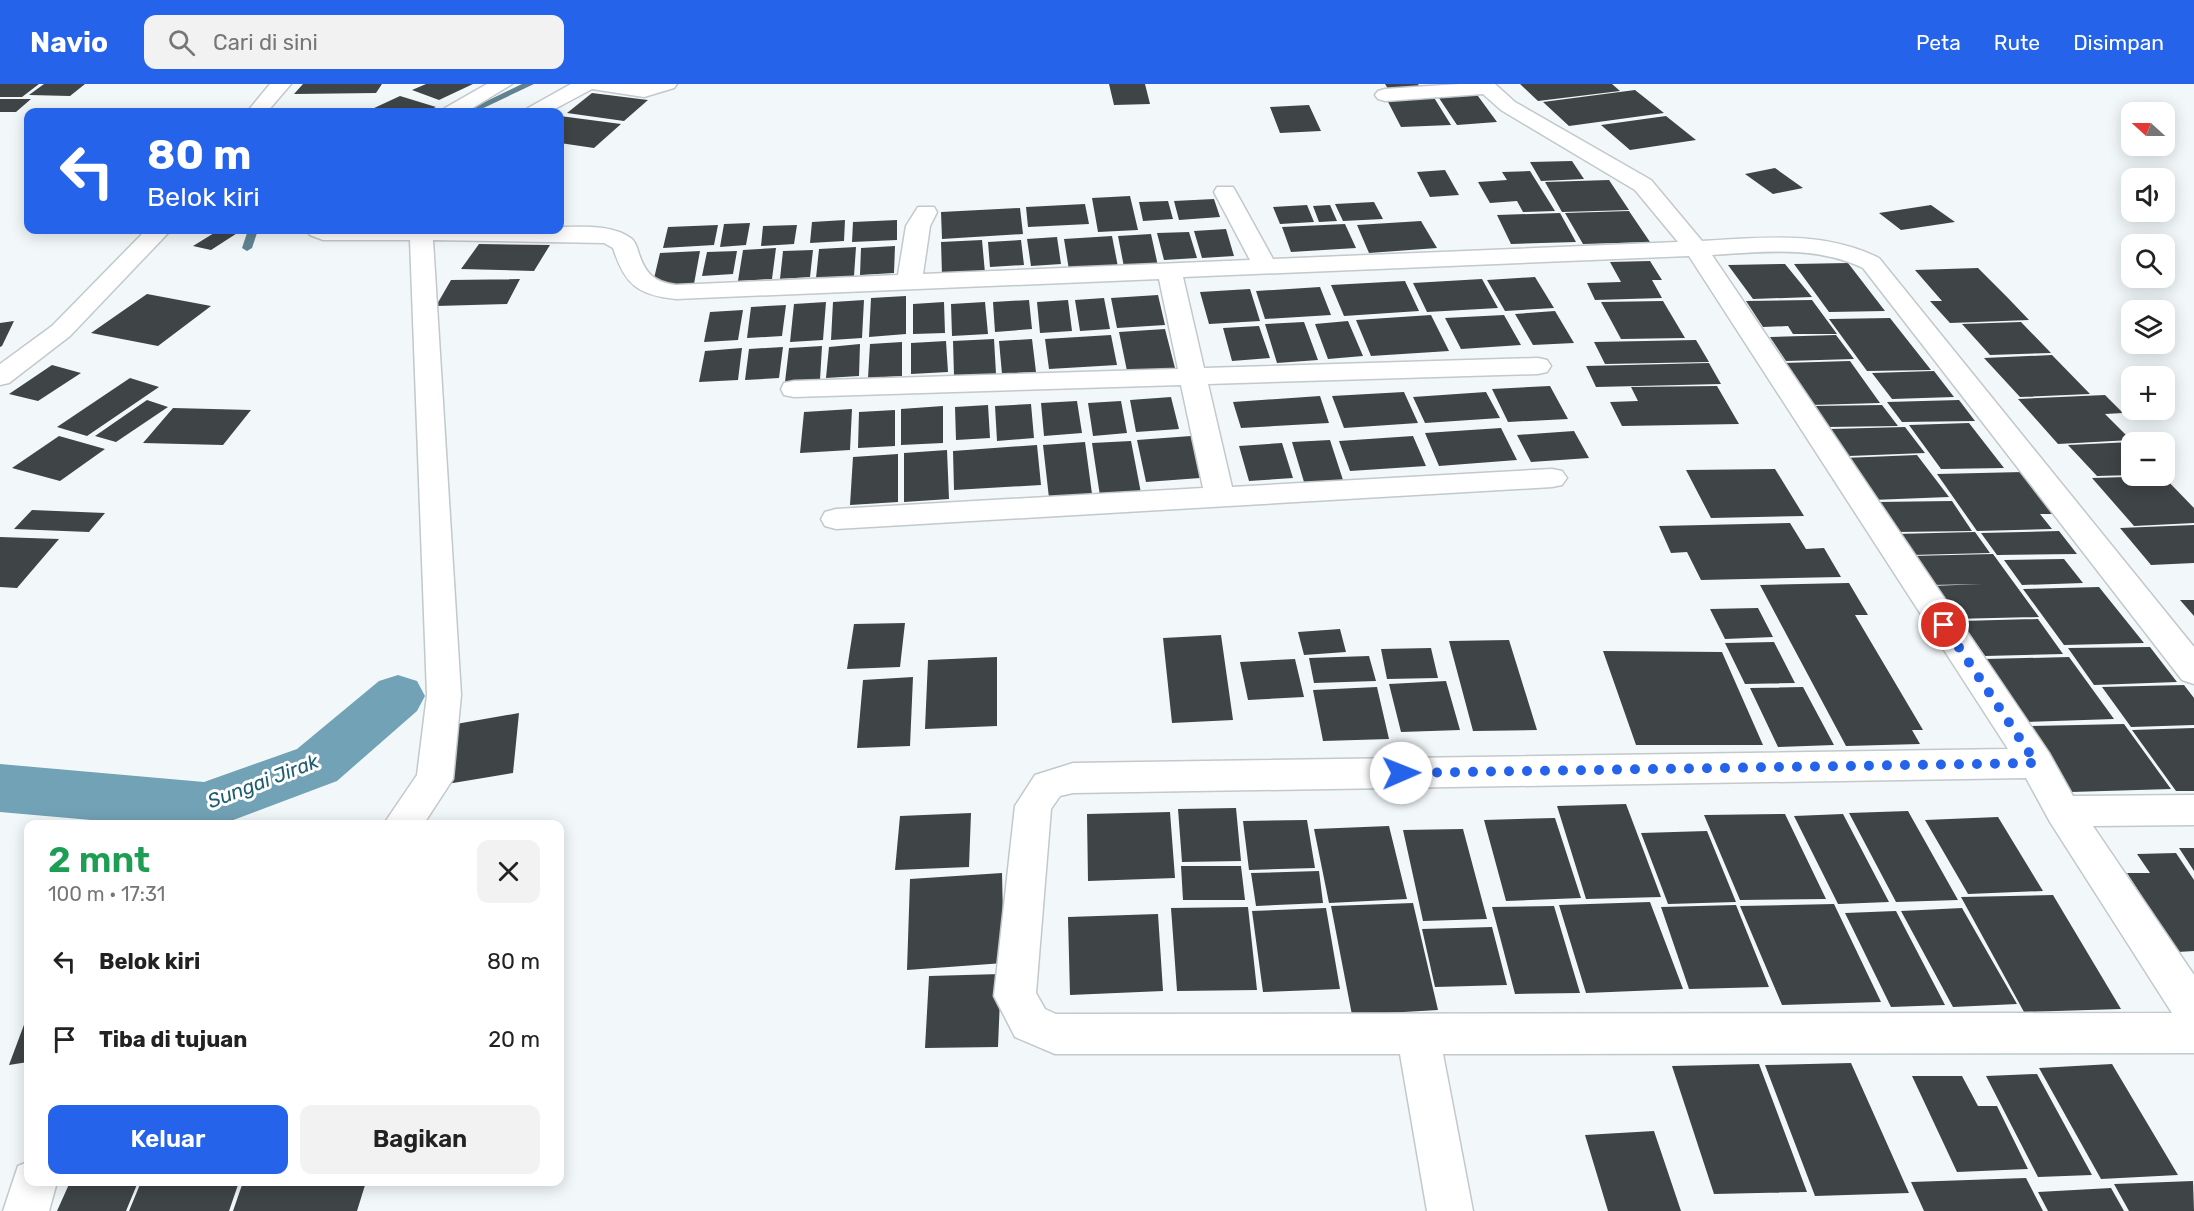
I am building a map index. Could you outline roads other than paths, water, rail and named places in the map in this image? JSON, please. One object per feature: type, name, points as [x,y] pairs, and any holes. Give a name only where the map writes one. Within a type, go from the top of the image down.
[{"type":"street","points":[[260,108],[281,84]]},
{"type":"street","points":[[459,108],[502,84]]},
{"type":"street","points":[[542,108],[586,84]]},
{"type":"street","points":[[598,84],[644,91],[667,84]]},
{"type":"street","points":[[1385,95],[1486,86],[1515,111],[1643,185],[1697,250],[2036,763],[2063,811],[2194,1011]]},
{"type":"street","points":[[1226,192],[1265,266]]},
{"type":"street","points":[[909,283],[918,226],[927,212]]},
{"type":"street","points":[[0,377],[61,331],[155,234]]},
{"type":"street","points":[[406,820],[435,779],[444,695],[421,234],[583,234],[610,237],[624,244],[633,275],[642,284],[659,291],[909,283],[1169,270],[1697,250],[1792,244],[1851,252],[1871,263],[2194,671]]},
{"type":"street","points":[[1169,270],[1219,496]]},
{"type":"street","points":[[794,389],[1538,366]]},
{"type":"street","points":[[836,519],[1552,478]]},
{"type":"street","points":[[2036,763],[1073,778],[1048,785],[1033,806],[1015,996],[1030,1023],[1055,1034],[2194,1033]]},
{"type":"street","points":[[2063,811],[2194,810]]},
{"type":"street","points":[[1418,1033],[1450,1211]]},
{"type":"street","points":[[26,1211],[33,1186]]},
{"type":"waterway","points":[[478,108],[529,84]]},
{"type":"waterway","points":[[247,248],[252,234]]},
{"type":"waterway","name":"Sungai Jirak","points":[[0,788],[205,806],[317,765],[398,696]]}]
